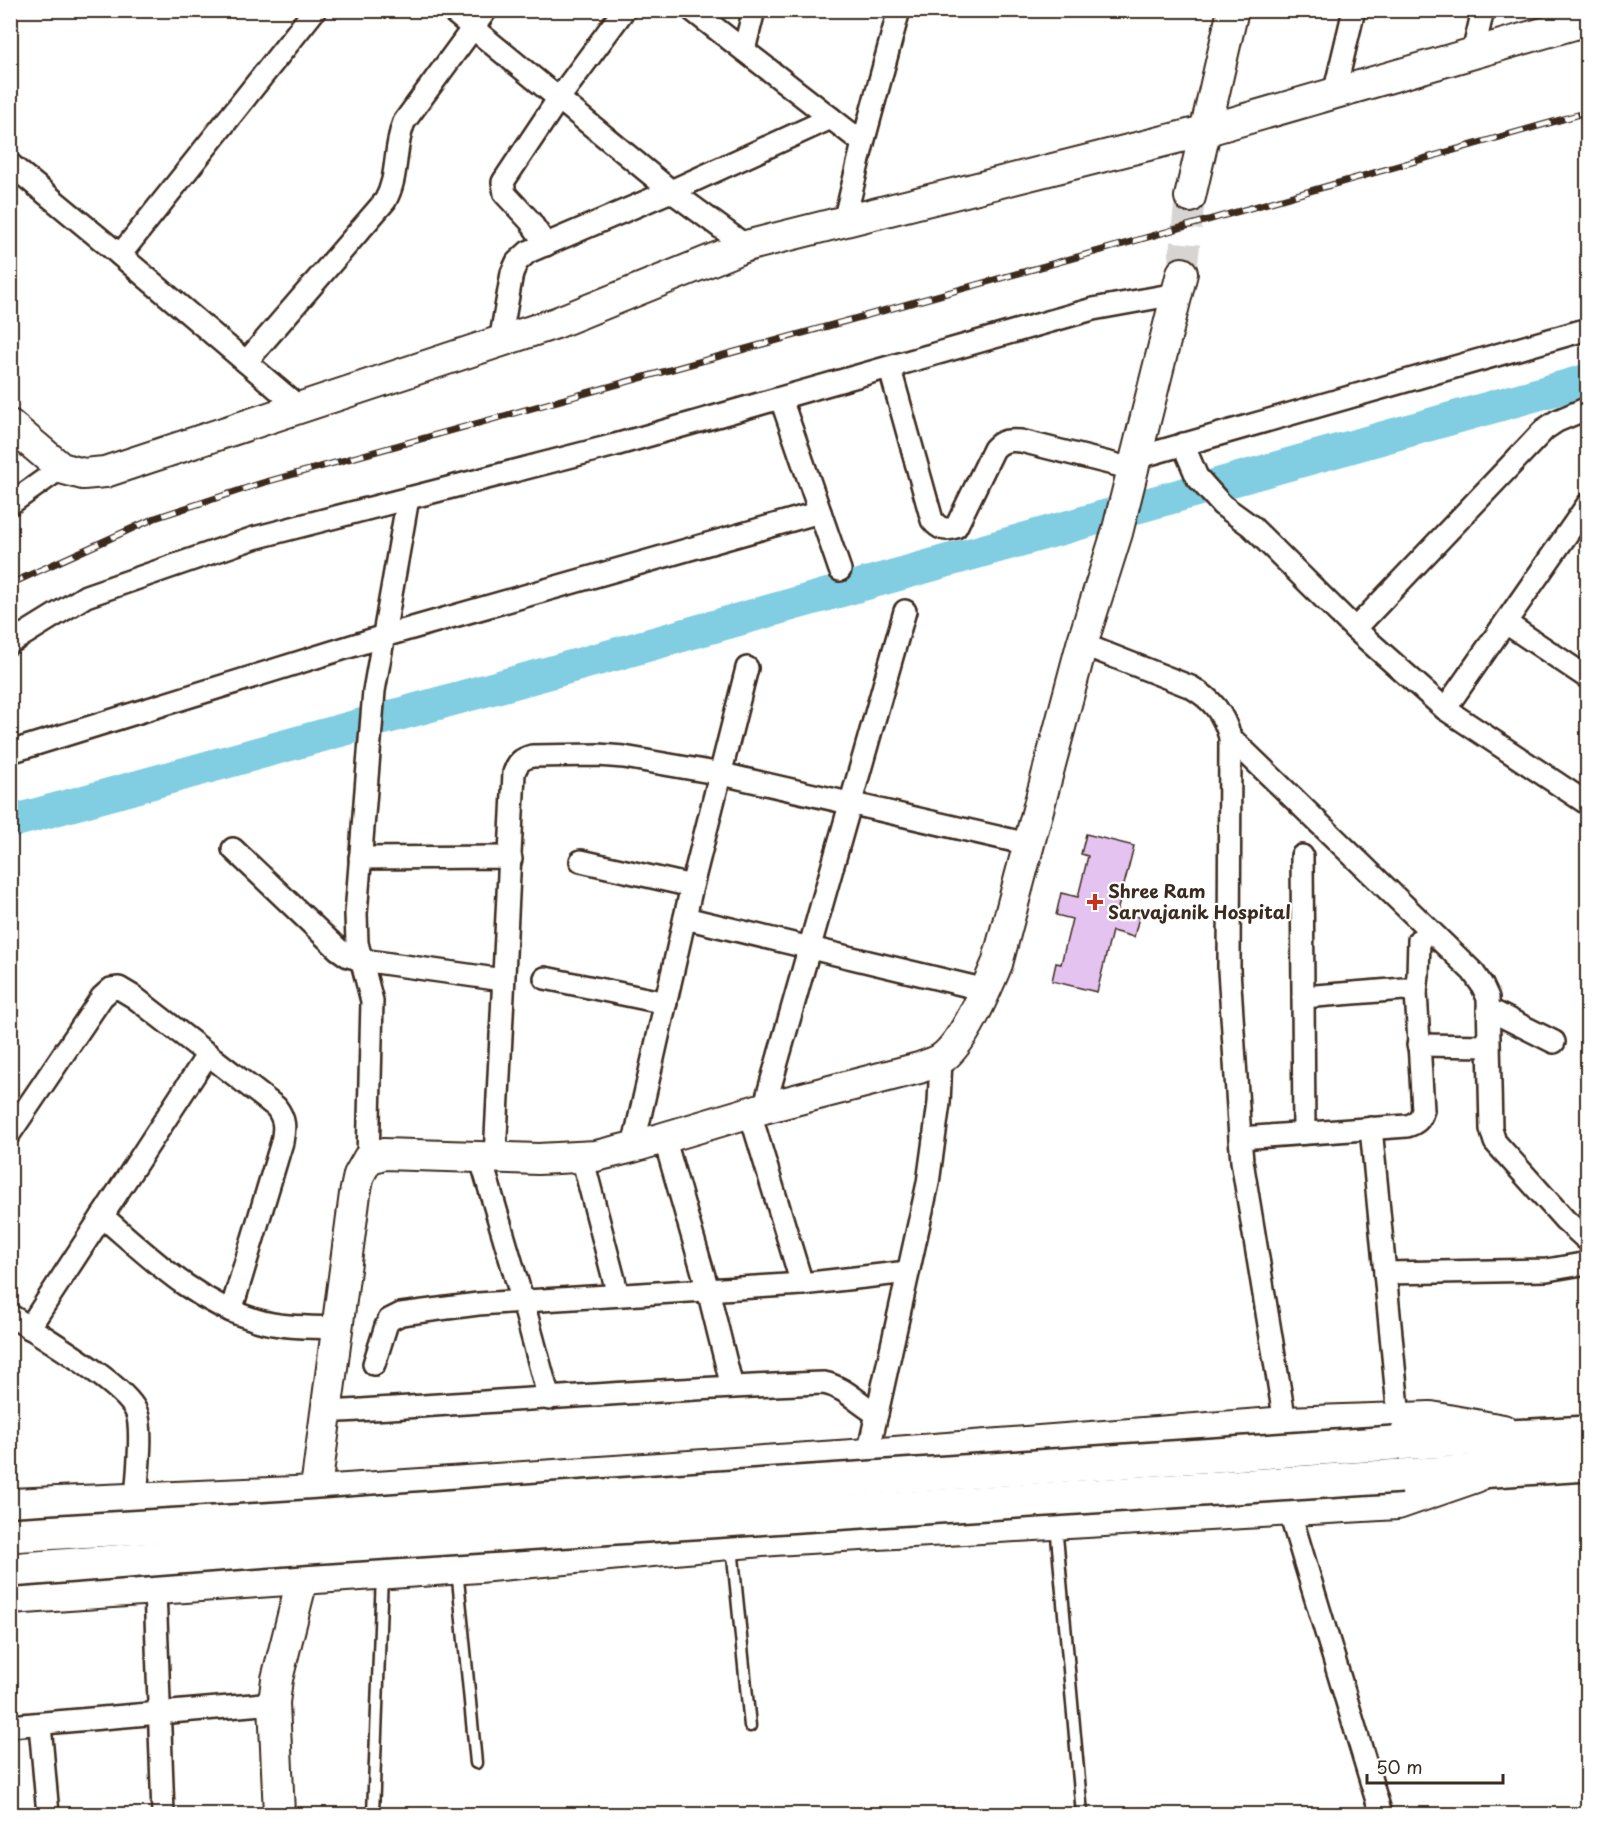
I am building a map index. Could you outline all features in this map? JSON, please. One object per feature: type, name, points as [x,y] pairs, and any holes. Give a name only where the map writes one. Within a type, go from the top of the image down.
[{"type":"highway","points":[[10,1535],[313,1517],[545,1500],[1396,1430],[1532,1436],[1587,1433]]},
{"type":"highway","points":[[10,1570],[308,1548],[1587,1464]]},
{"type":"street","points":[[120,255],[315,10]]},
{"type":"street","points":[[451,10],[671,191],[746,246]]},
{"type":"street","points":[[246,362],[385,201],[393,188],[398,138],[404,122],[486,10]]},
{"type":"street","points":[[546,245],[530,221],[505,194],[503,182],[559,98],[624,10]]},
{"type":"street","points":[[692,10],[863,143]]},
{"type":"street","points":[[744,50],[754,10]]},
{"type":"street","points":[[844,222],[899,10]]},
{"type":"street","points":[[1190,197],[1204,131],[1220,75],[1233,10]]},
{"type":"street","points":[[1334,94],[1354,10]]},
{"type":"street","points":[[1473,53],[1483,10]]},
{"type":"street","points":[[10,425],[61,468],[83,474],[105,472],[556,323],[746,246],[1204,131],[1587,20]]},
{"type":"street","points":[[500,342],[512,273],[517,262],[528,252],[671,191],[831,118]]},
{"type":"street","points":[[12,167],[120,255],[300,408]]},
{"type":"street","points":[[10,643],[86,596],[104,588],[254,538],[591,452],[890,369],[1179,284]]},
{"type":"street","points":[[368,1159],[383,1154],[549,1159],[582,1157],[633,1147],[757,1110],[919,1068],[941,1059],[957,1043],[986,990],[996,964],[1082,644],[1117,533],[1179,284]]},
{"type":"street","points":[[890,369],[932,520],[938,528],[948,530],[956,526],[1000,441],[1021,441],[1132,473],[1182,444],[1587,329]]},
{"type":"street","points":[[781,399],[840,570]]},
{"type":"street","points":[[1355,629],[1545,429],[1587,408]]},
{"type":"street","points":[[1182,444],[1197,477],[1222,505],[1251,526],[1355,629],[1445,709],[1587,804]]},
{"type":"street","points":[[10,504],[61,468]]},
{"type":"street","points":[[279,1815],[274,1703],[277,1679],[306,1564],[355,1194],[359,1175],[368,1159],[372,1001],[355,930],[372,704],[408,498]]},
{"type":"street","points":[[1445,709],[1587,504]]},
{"type":"street","points":[[11,750],[384,636],[820,512]]},
{"type":"street","points":[[802,1284],[757,1110],[811,948],[905,611]]},
{"type":"street","points":[[1506,623],[1585,670]]},
{"type":"street","points":[[1082,644],[1191,687],[1207,696],[1225,719],[1230,737],[1229,970],[1240,1138],[1285,1422]]},
{"type":"street","points":[[633,1147],[692,886],[747,668]]},
{"type":"street","points":[[1230,737],[1473,972],[1488,998],[1491,1129],[1495,1142],[1565,1220],[1587,1241]]},
{"type":"street","points":[[549,1399],[487,1156],[511,859],[514,773],[518,763],[523,758],[532,756],[624,757],[722,774],[1028,843]]},
{"type":"street","points":[[233,849],[348,956],[502,980]]},
{"type":"street","points":[[1302,856],[1304,1133]]},
{"type":"street","points":[[360,858],[503,857],[511,859]]},
{"type":"street","points":[[581,861],[692,886]]},
{"type":"street","points":[[685,918],[986,990]]},
{"type":"street","points":[[1240,1138],[1407,1126],[1416,1124],[1421,1119],[1423,1110],[1416,992],[1419,939]]},
{"type":"street","points":[[544,978],[666,1003]]},
{"type":"street","points":[[10,1133],[102,997],[111,989],[119,988],[134,997],[276,1107],[285,1124],[282,1142],[231,1311]]},
{"type":"street","points":[[1304,997],[1404,989],[1416,992]]},
{"type":"street","points":[[1488,1009],[1554,1042]]},
{"type":"street","points":[[1418,1045],[1489,1046]]},
{"type":"street","points":[[29,1328],[208,1054]]},
{"type":"street","points":[[868,1454],[928,1183],[939,1102],[941,1059]]},
{"type":"street","points":[[10,1504],[317,1491],[868,1454],[1285,1422],[1396,1430],[1385,1273],[1371,1128]]},
{"type":"street","points":[[664,1137],[708,1290],[732,1387]]},
{"type":"street","points":[[582,1157],[618,1296]]},
{"type":"street","points":[[102,1216],[186,1288],[231,1311],[258,1321],[290,1327],[338,1328]]},
{"type":"street","points":[[1385,1273],[1547,1270],[1587,1263]]},
{"type":"street","points":[[374,1364],[383,1332],[389,1320],[396,1316],[478,1304],[802,1284],[908,1272]]},
{"type":"street","points":[[10,1315],[75,1357],[113,1386],[136,1410],[139,1425],[136,1499]]},
{"type":"street","points":[[327,1412],[824,1383],[841,1388],[860,1404],[877,1414]]},
{"type":"street","points":[[10,1599],[382,1574],[732,1544],[1398,1504],[1496,1470]]},
{"type":"street","points":[[1289,1510],[1381,1815]]},
{"type":"street","points":[[155,1589],[163,1815]]},
{"type":"street","points":[[10,1726],[274,1703]]},
{"type":"street","points":[[40,1725],[48,1815]]},
{"type":"lane","points":[[1056,1524],[1082,1815]]},
{"type":"lane","points":[[732,1544],[750,1726]]},
{"type":"lane","points":[[457,1568],[476,1763]]},
{"type":"lane","points":[[373,1815],[382,1574]]},
{"type":"building","points":[[1086,834],[1134,846],[1117,912],[1139,917],[1134,937],[1112,931],[1097,992],[1052,981],[1056,963],[1061,964],[1072,919],[1056,915],[1061,893],[1078,897],[1088,856],[1081,854]]},
{"type":"waterway","points":[[10,822],[613,655],[1588,380]]},
{"type":"tunnel","points":[[1182,273],[1190,197]]},
{"type":"railway","points":[[10,584],[155,518],[262,483],[1113,247],[1588,112]]},
{"type":"place","name":"Shree Ram Sarvajanik Hospital","points":[[1095,902]]}]
